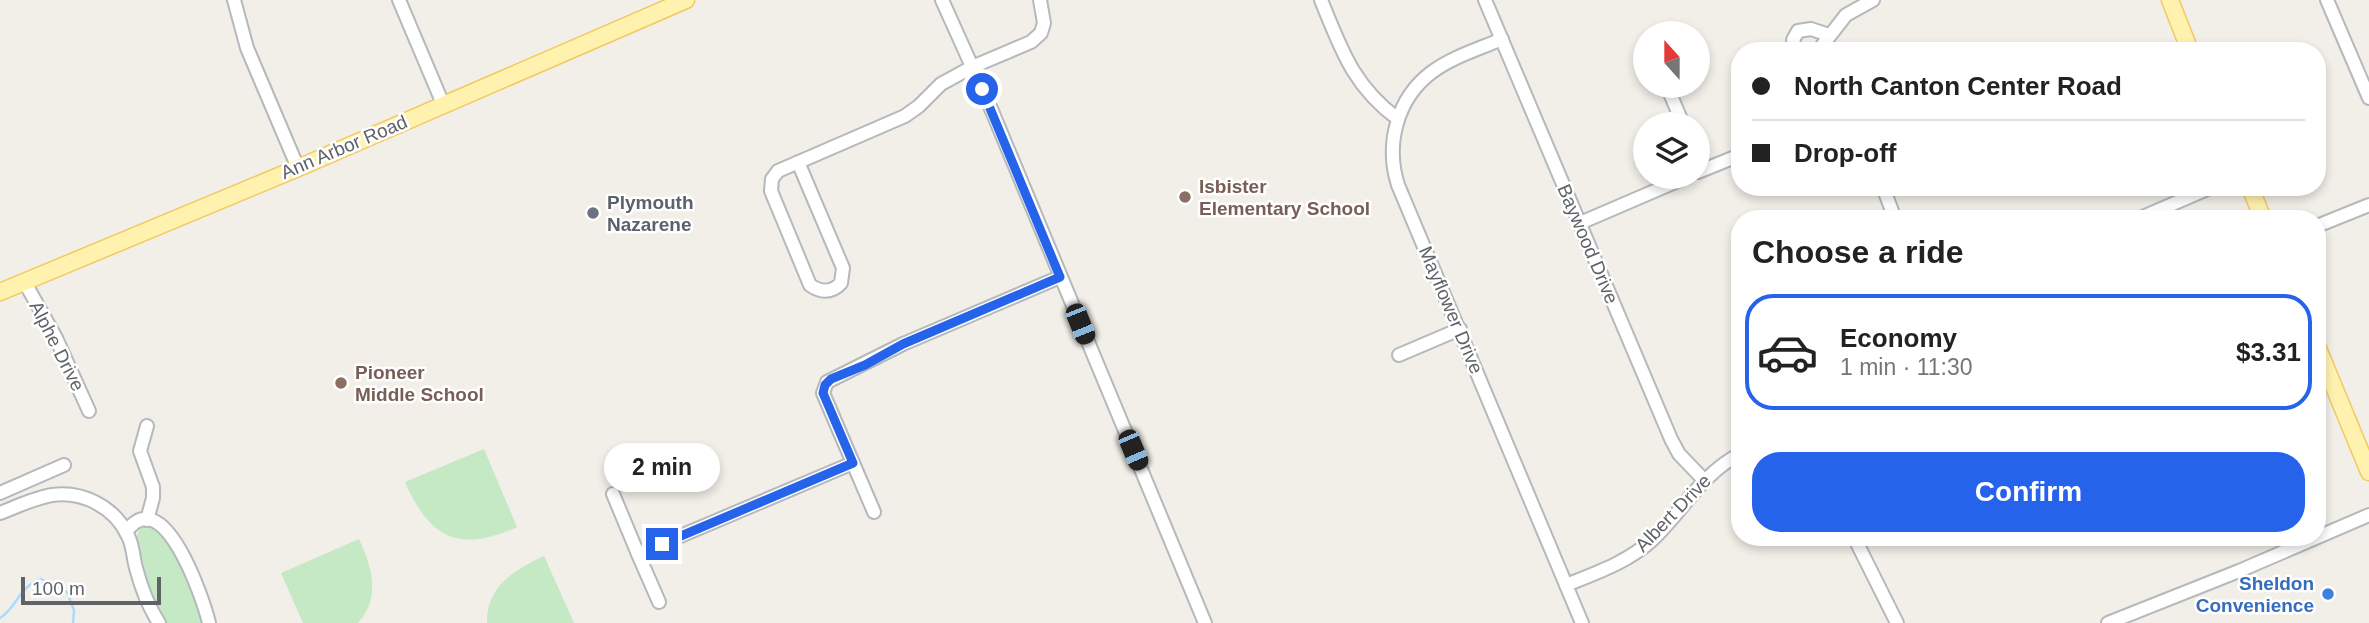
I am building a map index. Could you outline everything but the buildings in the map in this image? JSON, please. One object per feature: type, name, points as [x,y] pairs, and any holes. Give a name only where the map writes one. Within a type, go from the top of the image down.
[{"type":"main road","name":"Ann Arbor Road","points":[[0,292],[298,168],[686,0]]},
{"type":"main road","points":[[2170,0],[2186,42]]},
{"type":"main road","points":[[2326,368],[2369,472]]},
{"type":"street","points":[[234,0],[247,48],[298,168]]},
{"type":"street","points":[[399,0],[443,104]]},
{"type":"street","points":[[942,0],[992,111],[1205,623]]},
{"type":"street","points":[[798,162],[843,268],[841,283],[828,291],[818,291],[810,285],[770,187],[775,173],[798,162],[905,116],[941,84],[1037,38],[1044,23],[1040,0]]},
{"type":"street","points":[[1321,0],[1343,54],[1357,79],[1370,95],[1398,119]]},
{"type":"street","name":"Baywood Drive","points":[[1485,0],[1671,439],[1679,454],[1704,480]]},
{"type":"street","points":[[1824,42],[1846,15],[1873,0]]},
{"type":"street","points":[[2327,0],[2369,98]]},
{"type":"street","points":[[1794,42],[1798,31],[1811,29],[1829,35]]},
{"type":"street","name":"Mayflower Drive","points":[[1502,39],[1431,73],[1410,94],[1398,119],[1392,149],[1396,178],[1582,623]]},
{"type":"street","points":[[1710,165],[1731,158]]},
{"type":"street","points":[[1580,223],[1659,189]]},
{"type":"street","points":[[2159,210],[2192,196]]},
{"type":"street","points":[[2326,222],[2369,205]]},
{"type":"street","points":[[874,512],[823,393],[827,382],[903,344],[1060,277]]},
{"type":"street","name":"Alphe Drive","points":[[24,281],[56,338],[89,411]]},
{"type":"street","points":[[1399,355],[1460,329]]},
{"type":"street","points":[[147,426],[140,451],[153,487],[147,520]]},
{"type":"street","name":"Albert Drive","points":[[1566,585],[1617,564],[1641,549],[1658,534],[1704,480],[1731,460]]},
{"type":"street","points":[[638,554],[853,463]]},
{"type":"street","points":[[0,493],[64,465]]},
{"type":"street","points":[[613,494],[659,602]]},
{"type":"street","points":[[0,513],[51,495],[87,498],[106,508],[126,532],[145,595],[159,623]]},
{"type":"street","points":[[2326,534],[2369,515]]},
{"type":"street","points":[[126,532],[132,524],[147,520],[155,521],[170,535],[181,552],[203,600],[209,623]]},
{"type":"street","points":[[1858,546],[1896,623]]},
{"type":"street","points":[[2108,623],[2298,546]]},
{"type":"green space","points":[[484,449],[517,527],[479,539],[449,536],[425,517],[405,482]]},
{"type":"green space","points":[[145,526],[156,531],[175,553],[190,582],[203,623],[165,623],[148,587],[138,557],[138,532]]},
{"type":"green space","points":[[359,539],[368,560],[372,582],[370,603],[365,613],[358,623],[303,623],[281,573]]},
{"type":"green space","points":[[544,556],[574,623],[487,623],[491,599],[504,581],[522,567]]},
{"type":"waterway","points":[[0,618],[27,587],[41,579],[67,592],[74,610],[73,623]]},
{"type":"place","name":"Isbister Elementary School","points":[[1185,197]]},
{"type":"place","name":"Plymouth Nazarene","points":[[593,213]]},
{"type":"place","name":"Pioneer Middle School","points":[[341,383]]},
{"type":"place","name":"Sheldon Convenience","points":[[2328,594]]},
{"type":"route","points":[[662,544],[853,463],[823,393],[825,385],[831,379],[865,365],[887,351],[1060,277],[982,89]]}]
